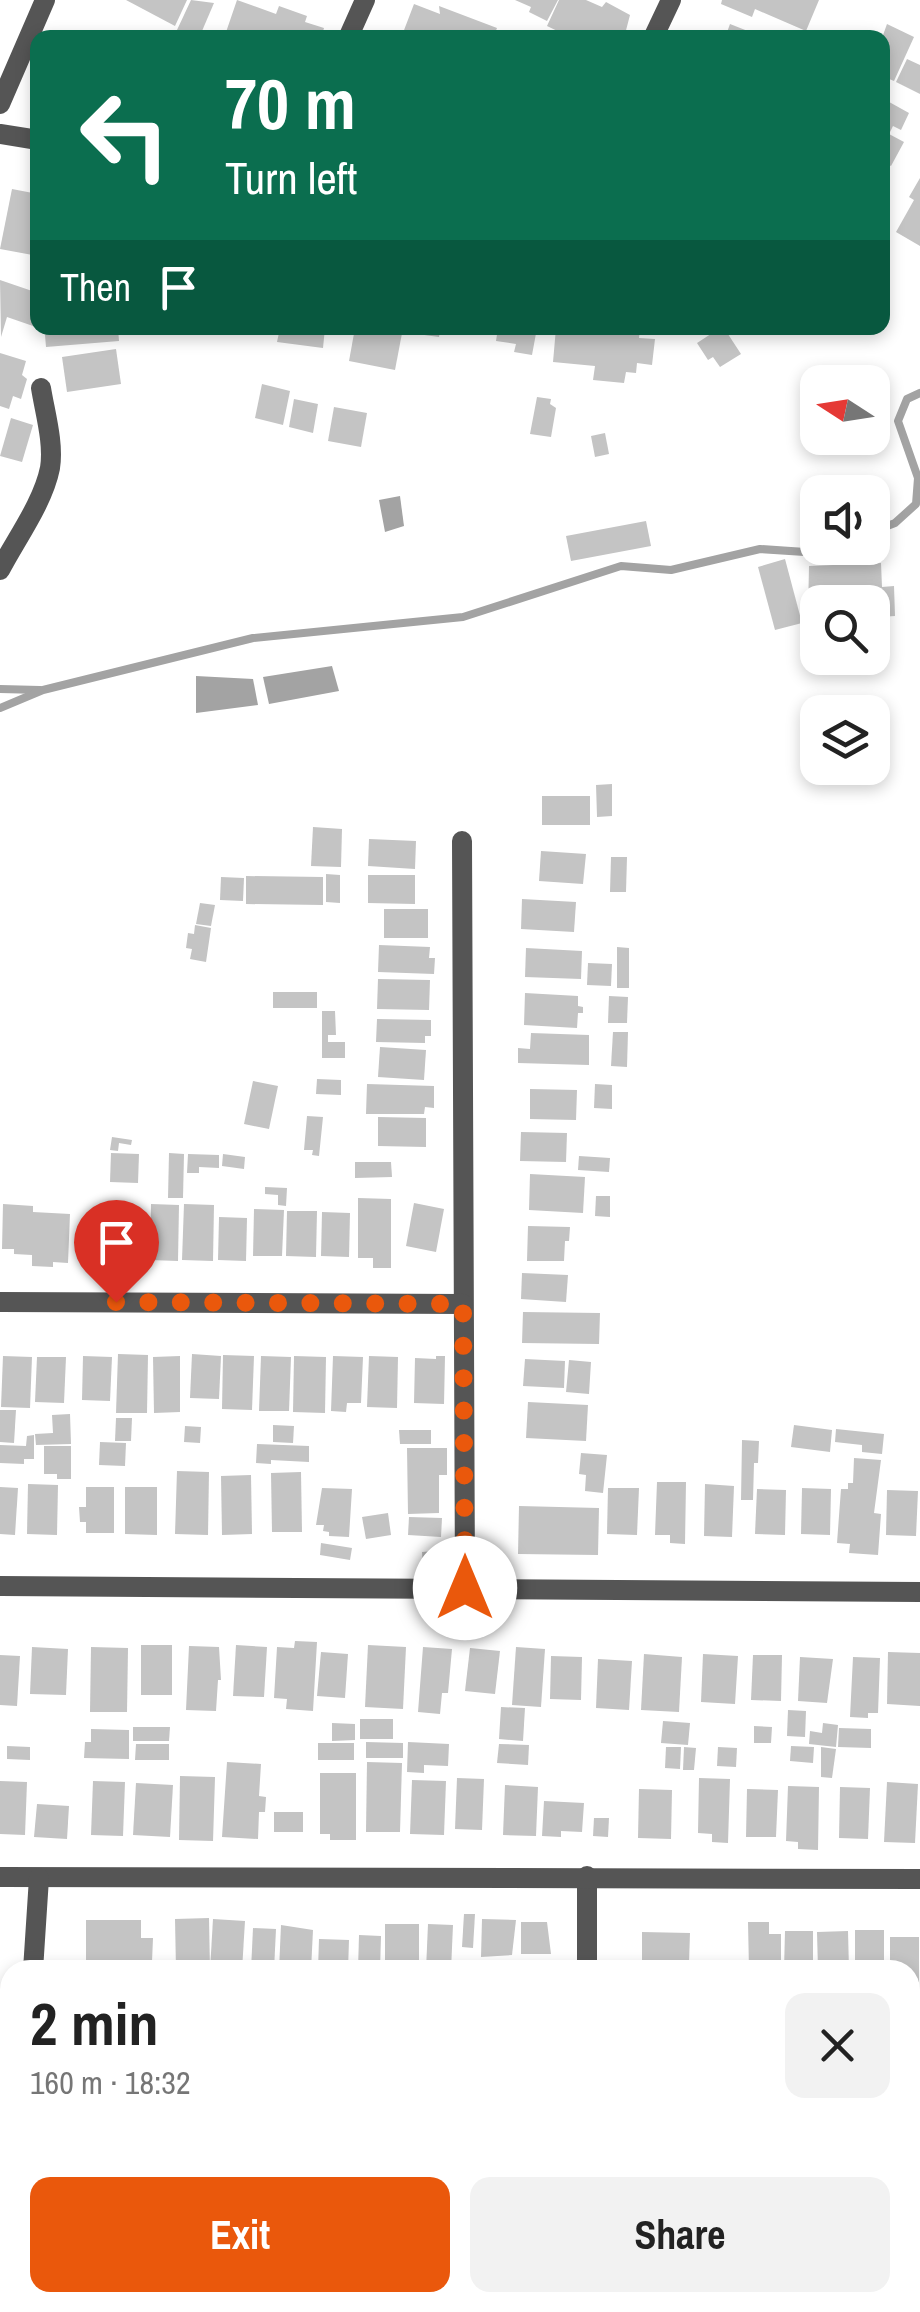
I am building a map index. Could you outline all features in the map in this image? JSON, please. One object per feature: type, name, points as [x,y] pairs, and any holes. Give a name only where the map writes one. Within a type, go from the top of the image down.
[{"type":"street","points":[[33,30],[46,0]]},
{"type":"street","points":[[351,30],[364,0]]},
{"type":"street","points":[[657,30],[671,0]]},
{"type":"street","points":[[0,104],[30,36]]},
{"type":"street","points":[[0,134],[30,139]]},
{"type":"street","points":[[0,570],[50,468],[41,388]]},
{"type":"street","points":[[462,841],[465,1588]]},
{"type":"street","points":[[0,1302],[463,1304]]},
{"type":"street","points":[[0,1586],[920,1592]]},
{"type":"street","points":[[586,1876],[587,1960]]},
{"type":"street","points":[[0,1877],[920,1879]]},
{"type":"street","points":[[34,1960],[39,1878]]},
{"type":"shaded area","points":[[400,496],[404,526],[385,532],[379,500]]},
{"type":"shaded area","points":[[332,666],[339,691],[269,704],[263,677]]},
{"type":"shaded area","points":[[196,676],[253,679],[258,705],[196,713]]},
{"type":"building","points":[[126,0],[187,0],[175,26]]},
{"type":"building","points":[[191,0],[214,3],[202,30],[177,30]]},
{"type":"building","points":[[237,0],[276,14],[279,6],[307,16],[305,22],[324,28],[323,30],[227,30]]},
{"type":"building","points":[[515,0],[558,0],[547,21]]},
{"type":"building","points":[[559,0],[586,0],[602,7],[606,2],[630,15],[626,30],[555,30],[547,26]]},
{"type":"building","points":[[722,0],[819,0],[806,30],[755,9],[752,17],[721,4]]},
{"type":"building","points":[[414,4],[440,14],[439,6],[497,28],[496,30],[404,30]]},
{"type":"building","points":[[887,24],[914,37],[894,81],[890,79],[890,30],[885,30]]},
{"type":"building","points":[[907,59],[920,65],[920,94],[896,82]]},
{"type":"building","points":[[890,102],[909,113],[901,130],[893,126],[890,132]]},
{"type":"building","points":[[890,135],[904,142],[890,165]]},
{"type":"building","points":[[920,178],[920,246],[896,232],[914,200],[909,197]]},
{"type":"building","points":[[12,189],[30,192],[30,255],[0,249]]},
{"type":"building","points":[[0,280],[30,290],[30,325],[7,317],[1,337]]},
{"type":"building","points":[[45,335],[119,335],[119,341],[46,347]]},
{"type":"building","points":[[278,335],[324,335],[323,348],[277,342]]},
{"type":"building","points":[[354,335],[402,335],[395,370],[349,361]]},
{"type":"building","points":[[497,335],[536,335],[532,355],[514,352],[516,344],[496,341]]},
{"type":"building","points":[[555,335],[639,335],[655,339],[652,365],[637,363],[636,373],[626,372],[624,383],[593,380],[595,366],[553,362]]},
{"type":"building","points":[[709,335],[729,335],[741,354],[720,367],[713,357],[708,360],[697,343]]},
{"type":"building","points":[[116,349],[121,384],[67,392],[62,357]]},
{"type":"building","points":[[0,353],[26,361],[22,375],[27,379],[21,399],[13,396],[9,409],[0,406]]},
{"type":"building","points":[[262,384],[290,391],[283,425],[255,418]]},
{"type":"building","points":[[537,397],[551,399],[550,404],[556,408],[551,437],[530,434]]},
{"type":"building","points":[[294,399],[318,404],[313,433],[289,427]]},
{"type":"building","points":[[334,407],[367,413],[361,447],[328,441]]},
{"type":"building","points":[[11,418],[33,425],[22,462],[0,456]]},
{"type":"building","points":[[605,433],[609,454],[595,457],[591,436]]},
{"type":"building","points":[[646,521],[651,546],[571,561],[566,536]]},
{"type":"building","points":[[785,559],[800,624],[775,630],[758,567]]},
{"type":"building","points":[[881,565],[882,585],[809,585],[809,566]]},
{"type":"building","points":[[890,586],[894,586],[895,616],[890,616]]},
{"type":"building","points":[[612,784],[612,816],[597,817],[596,785]]},
{"type":"building","points":[[542,796],[590,796],[590,825],[542,825]]},
{"type":"building","points":[[313,827],[342,829],[341,867],[311,866]]},
{"type":"building","points":[[369,839],[416,841],[415,869],[368,866]]},
{"type":"building","points":[[541,851],[586,854],[583,884],[539,881]]},
{"type":"building","points":[[611,857],[627,857],[626,892],[610,892]]},
{"type":"building","points":[[326,874],[340,875],[340,903],[326,902]]},
{"type":"building","points":[[368,875],[415,875],[415,904],[368,903]]},
{"type":"building","points":[[246,876],[323,877],[323,905],[246,904]]},
{"type":"building","points":[[221,877],[244,878],[243,901],[220,900]]},
{"type":"building","points":[[522,899],[576,902],[574,932],[521,929]]},
{"type":"building","points":[[200,903],[215,905],[211,926],[196,924]]},
{"type":"building","points":[[384,909],[428,909],[428,938],[384,938]]},
{"type":"building","points":[[195,925],[211,928],[206,962],[190,959],[192,949],[186,948],[188,933],[194,934]]},
{"type":"building","points":[[379,945],[430,947],[429,958],[435,958],[434,974],[378,972]]},
{"type":"building","points":[[617,947],[629,948],[629,988],[617,988]]},
{"type":"building","points":[[526,948],[582,951],[581,979],[525,977]]},
{"type":"building","points":[[588,963],[612,964],[611,986],[587,985]]},
{"type":"building","points":[[378,979],[430,980],[429,1010],[377,1009]]},
{"type":"building","points":[[273,992],[317,992],[317,1008],[273,1008]]},
{"type":"building","points":[[525,993],[578,996],[583,1013],[578,1013],[577,1028],[524,1025]]},
{"type":"building","points":[[609,996],[628,997],[627,1023],[608,1023]]},
{"type":"building","points":[[322,1011],[335,1011],[336,1035],[328,1035],[328,1042],[345,1042],[345,1058],[322,1058]]},
{"type":"building","points":[[377,1019],[431,1020],[431,1036],[425,1036],[425,1043],[376,1042]]},
{"type":"building","points":[[613,1032],[628,1032],[627,1067],[611,1066]]},
{"type":"building","points":[[531,1033],[589,1035],[589,1065],[518,1063],[518,1048],[530,1049]]},
{"type":"building","points":[[380,1047],[426,1050],[424,1080],[378,1077]]},
{"type":"building","points":[[317,1079],[341,1080],[341,1095],[316,1094]]},
{"type":"building","points":[[253,1081],[278,1086],[269,1129],[244,1124]]},
{"type":"building","points":[[367,1084],[434,1086],[434,1108],[425,1107],[424,1114],[366,1114]]},
{"type":"building","points":[[595,1084],[612,1085],[612,1109],[594,1108]]},
{"type":"building","points":[[530,1089],[577,1090],[576,1120],[530,1119]]},
{"type":"building","points":[[307,1116],[323,1117],[319,1156],[312,1155],[313,1150],[304,1150]]},
{"type":"building","points":[[378,1117],[426,1118],[426,1147],[378,1146]]},
{"type":"building","points":[[521,1132],[567,1133],[566,1162],[520,1161]]},
{"type":"building","points":[[112,1137],[132,1140],[131,1145],[119,1143],[118,1151],[110,1150]]},
{"type":"building","points":[[111,1153],[139,1154],[138,1183],[110,1182]]},
{"type":"building","points":[[169,1153],[184,1154],[183,1198],[168,1198]]},
{"type":"building","points":[[188,1154],[219,1155],[219,1168],[199,1167],[199,1173],[187,1173]]},
{"type":"building","points":[[223,1154],[245,1157],[244,1169],[222,1166]]},
{"type":"building","points":[[579,1156],[610,1158],[609,1172],[578,1170]]},
{"type":"building","points":[[355,1162],[391,1162],[392,1177],[355,1178]]},
{"type":"building","points":[[530,1174],[585,1177],[583,1213],[529,1210]]},
{"type":"building","points":[[265,1187],[287,1188],[286,1206],[278,1205],[278,1195],[265,1194]]},
{"type":"building","points":[[596,1196],[610,1196],[610,1217],[595,1216]]},
{"type":"building","points":[[358,1198],[391,1199],[391,1268],[373,1268],[373,1258],[358,1258]]},
{"type":"building","points":[[414,1203],[444,1209],[436,1252],[406,1246]]},
{"type":"building","points":[[3,1204],[33,1206],[33,1212],[70,1214],[68,1263],[32,1266],[32,1255],[2,1249]]},
{"type":"building","points":[[151,1204],[179,1205],[178,1261],[150,1260]]},
{"type":"building","points":[[184,1204],[214,1205],[213,1261],[182,1260]]},
{"type":"building","points":[[254,1209],[284,1210],[282,1256],[253,1256]]},
{"type":"building","points":[[287,1211],[317,1211],[316,1257],[286,1256]]},
{"type":"building","points":[[322,1212],[350,1213],[349,1257],[321,1256]]},
{"type":"building","points":[[84,1216],[113,1217],[111,1261],[82,1260]]},
{"type":"building","points":[[115,1217],[146,1218],[144,1262],[114,1261]]},
{"type":"building","points":[[219,1217],[247,1218],[246,1261],[218,1260]]},
{"type":"building","points":[[528,1226],[570,1227],[564,1261],[527,1261]]},
{"type":"building","points":[[522,1273],[568,1275],[566,1302],[521,1299]]},
{"type":"building","points":[[523,1312],[600,1313],[599,1344],[522,1343]]},
{"type":"building","points":[[118,1354],[148,1355],[147,1413],[116,1413]]},
{"type":"building","points":[[192,1354],[221,1356],[219,1399],[190,1398]]},
{"type":"building","points":[[223,1355],[254,1356],[252,1410],[222,1409]]},
{"type":"building","points":[[3,1356],[32,1357],[30,1408],[1,1407]]},
{"type":"building","points":[[83,1356],[112,1357],[110,1401],[82,1400]]},
{"type":"building","points":[[180,1356],[180,1412],[154,1413],[153,1357]]},
{"type":"building","points":[[261,1356],[291,1357],[289,1411],[259,1411]]},
{"type":"building","points":[[294,1356],[326,1357],[325,1413],[293,1412]]},
{"type":"building","points":[[333,1356],[363,1357],[361,1403],[347,1403],[346,1412],[331,1411]]},
{"type":"building","points":[[369,1356],[398,1357],[397,1408],[367,1407]]},
{"type":"building","points":[[445,1356],[444,1404],[414,1403],[415,1358]]},
{"type":"building","points":[[37,1357],[66,1357],[64,1403],[35,1402]]},
{"type":"building","points":[[525,1359],[565,1361],[564,1388],[523,1386]]},
{"type":"building","points":[[569,1360],[591,1362],[589,1394],[566,1392]]},
{"type":"building","points":[[528,1402],[588,1405],[586,1441],[526,1438]]},
{"type":"building","points":[[0,1410],[16,1410],[14,1443],[0,1442]]},
{"type":"building","points":[[70,1414],[71,1444],[36,1445],[35,1434],[53,1433],[52,1415]]},
{"type":"building","points":[[116,1418],[132,1418],[131,1441],[115,1441]]},
{"type":"building","points":[[273,1425],[294,1426],[293,1443],[273,1442]]},
{"type":"building","points":[[794,1425],[832,1430],[830,1452],[791,1447]]},
{"type":"building","points":[[185,1426],[201,1427],[200,1443],[184,1442]]},
{"type":"building","points":[[836,1429],[884,1434],[882,1454],[862,1452],[862,1445],[835,1442]]},
{"type":"building","points":[[399,1430],[431,1430],[431,1444],[400,1444]]},
{"type":"building","points":[[34,1435],[34,1459],[24,1459],[24,1464],[0,1463],[0,1445],[26,1446],[27,1436]]},
{"type":"building","points":[[742,1440],[759,1441],[753,1500],[741,1500]]},
{"type":"building","points":[[100,1442],[126,1443],[125,1466],[99,1465]]},
{"type":"building","points":[[257,1444],[309,1446],[309,1462],[256,1463]]},
{"type":"building","points":[[44,1446],[71,1446],[71,1479],[44,1474]]},
{"type":"building","points":[[407,1448],[447,1448],[447,1475],[439,1475],[439,1513],[408,1514]]},
{"type":"building","points":[[581,1453],[607,1455],[603,1493],[585,1491],[586,1475],[579,1474]]},
{"type":"building","points":[[854,1458],[881,1460],[874,1513],[881,1514],[878,1555],[849,1553],[850,1544],[837,1543],[841,1489],[848,1489],[848,1483],[853,1483]]},
{"type":"building","points":[[177,1471],[209,1472],[208,1535],[175,1534]]},
{"type":"building","points":[[301,1472],[302,1532],[272,1532],[271,1473]]},
{"type":"building","points":[[251,1475],[252,1534],[222,1535],[221,1476]]},
{"type":"building","points":[[657,1482],[686,1482],[685,1544],[670,1543],[670,1535],[655,1535]]},
{"type":"building","points":[[28,1484],[58,1485],[57,1535],[27,1534]]},
{"type":"building","points":[[705,1484],[734,1486],[732,1537],[704,1536]]},
{"type":"building","points":[[0,1487],[18,1488],[15,1535],[0,1534]]},
{"type":"building","points":[[86,1487],[114,1487],[114,1533],[86,1533],[79,1507],[86,1507]]},
{"type":"building","points":[[125,1487],[157,1487],[157,1535],[125,1534]]},
{"type":"building","points":[[322,1488],[352,1489],[349,1537],[329,1536],[329,1532],[323,1531],[324,1525],[316,1525]]},
{"type":"building","points":[[608,1488],[639,1488],[637,1535],[607,1534]]},
{"type":"building","points":[[802,1488],[831,1489],[830,1535],[801,1534]]},
{"type":"building","points":[[757,1489],[786,1490],[785,1535],[755,1534]]},
{"type":"building","points":[[887,1490],[918,1491],[916,1536],[886,1535]]},
{"type":"building","points":[[519,1506],[599,1508],[598,1555],[518,1554]]},
{"type":"building","points":[[388,1513],[391,1535],[366,1539],[362,1517]]},
{"type":"building","points":[[409,1517],[442,1518],[441,1537],[408,1535]]},
{"type":"building","points":[[321,1543],[352,1548],[350,1560],[320,1555]]},
{"type":"building","points":[[434,1551],[434,1567],[423,1568],[422,1552]]},
{"type":"building","points":[[456,1620],[471,1622],[470,1636],[455,1634]]},
{"type":"building","points":[[295,1641],[317,1642],[313,1711],[286,1709],[287,1699],[274,1698],[277,1647],[294,1648]]},
{"type":"building","points":[[141,1645],[172,1645],[172,1695],[141,1695]]},
{"type":"building","points":[[236,1645],[267,1647],[264,1697],[233,1696]]},
{"type":"building","points":[[368,1645],[406,1647],[403,1709],[365,1707]]},
{"type":"building","points":[[189,1646],[219,1647],[221,1680],[216,1711],[186,1710]]},
{"type":"building","points":[[32,1647],[68,1649],[66,1695],[30,1694]]},
{"type":"building","points":[[91,1647],[128,1648],[127,1712],[90,1712]]},
{"type":"building","points":[[423,1647],[452,1649],[448,1693],[442,1693],[440,1714],[418,1712]]},
{"type":"building","points":[[516,1647],[545,1649],[541,1707],[512,1705]]},
{"type":"building","points":[[470,1648],[500,1651],[495,1694],[465,1691]]},
{"type":"building","points":[[321,1652],[348,1654],[345,1698],[317,1696]]},
{"type":"building","points":[[888,1652],[920,1653],[920,1706],[887,1704]]},
{"type":"building","points":[[644,1654],[682,1657],[679,1712],[641,1710]]},
{"type":"building","points":[[703,1654],[738,1656],[735,1704],[701,1702]]},
{"type":"building","points":[[0,1655],[20,1656],[17,1706],[0,1705]]},
{"type":"building","points":[[753,1655],[782,1655],[781,1701],[751,1700]]},
{"type":"building","points":[[551,1656],[582,1657],[581,1700],[550,1699]]},
{"type":"building","points":[[800,1657],[833,1659],[827,1703],[798,1701]]},
{"type":"building","points":[[853,1657],[880,1658],[878,1713],[868,1713],[868,1718],[850,1717]]},
{"type":"building","points":[[598,1659],[632,1661],[629,1710],[596,1708]]},
{"type":"building","points":[[501,1707],[525,1708],[523,1741],[499,1739]]},
{"type":"building","points":[[788,1710],[806,1711],[805,1737],[787,1736]]},
{"type":"building","points":[[360,1719],[393,1719],[393,1739],[360,1739]]},
{"type":"building","points":[[663,1721],[690,1723],[688,1745],[661,1743]]},
{"type":"building","points":[[332,1723],[355,1724],[355,1740],[332,1741]]},
{"type":"building","points":[[823,1723],[838,1725],[836,1747],[809,1744],[810,1731],[822,1733]]},
{"type":"building","points":[[754,1726],[772,1727],[771,1743],[754,1743]]},
{"type":"building","points":[[133,1727],[170,1727],[169,1741],[133,1741]]},
{"type":"building","points":[[839,1728],[871,1729],[871,1748],[838,1747]]},
{"type":"building","points":[[91,1729],[129,1730],[129,1759],[84,1758],[85,1742],[91,1742]]},
{"type":"building","points":[[366,1742],[403,1743],[403,1758],[366,1758]]},
{"type":"building","points":[[408,1742],[449,1744],[448,1766],[424,1765],[424,1773],[407,1772]]},
{"type":"building","points":[[318,1743],[354,1743],[354,1760],[318,1760]]},
{"type":"building","points":[[136,1744],[169,1744],[169,1760],[135,1760]]},
{"type":"building","points":[[499,1744],[529,1745],[528,1765],[497,1763]]},
{"type":"building","points":[[7,1746],[30,1747],[30,1760],[7,1759]]},
{"type":"building","points":[[791,1746],[814,1747],[813,1763],[790,1761]]},
{"type":"building","points":[[666,1747],[681,1747],[680,1769],[665,1768]]},
{"type":"building","points":[[684,1747],[696,1748],[694,1770],[683,1770]]},
{"type":"building","points":[[718,1747],[737,1748],[736,1767],[717,1766]]},
{"type":"building","points":[[821,1747],[836,1749],[832,1778],[821,1777]]},
{"type":"building","points":[[227,1762],[261,1764],[259,1796],[266,1797],[265,1812],[259,1812],[258,1839],[222,1837]]},
{"type":"building","points":[[367,1762],[402,1763],[400,1832],[366,1832]]},
{"type":"building","points":[[320,1773],[356,1773],[356,1840],[330,1840],[330,1834],[320,1834]]},
{"type":"building","points":[[180,1776],[215,1777],[213,1841],[179,1840]]},
{"type":"building","points":[[457,1778],[484,1779],[482,1830],[455,1829]]},
{"type":"building","points":[[699,1778],[730,1779],[728,1843],[712,1842],[712,1834],[698,1833]]},
{"type":"building","points":[[412,1780],[446,1781],[444,1835],[410,1834]]},
{"type":"building","points":[[0,1781],[27,1782],[25,1835],[0,1834]]},
{"type":"building","points":[[93,1781],[125,1782],[123,1836],[91,1835]]},
{"type":"building","points":[[887,1782],[918,1784],[915,1843],[884,1842]]},
{"type":"building","points":[[136,1783],[173,1785],[170,1837],[133,1835]]},
{"type":"building","points":[[505,1785],[538,1787],[536,1836],[503,1835]]},
{"type":"building","points":[[788,1786],[819,1787],[818,1850],[798,1849],[798,1842],[786,1841]]},
{"type":"building","points":[[840,1787],[870,1788],[868,1839],[839,1838]]},
{"type":"building","points":[[639,1789],[672,1790],[671,1839],[638,1838]]},
{"type":"building","points":[[747,1789],[778,1790],[776,1837],[746,1837]]},
{"type":"building","points":[[544,1801],[584,1803],[582,1832],[561,1831],[561,1837],[542,1836]]},
{"type":"building","points":[[37,1804],[69,1806],[67,1839],[34,1837]]},
{"type":"building","points":[[274,1812],[303,1812],[303,1832],[274,1832]]},
{"type":"building","points":[[594,1818],[609,1818],[608,1837],[593,1836]]},
{"type":"building","points":[[464,1914],[475,1914],[473,1948],[462,1947]]},
{"type":"building","points":[[209,1918],[210,1960],[176,1960],[175,1919]]},
{"type":"building","points":[[213,1919],[245,1921],[243,1960],[211,1960]]},
{"type":"building","points":[[482,1919],[516,1920],[512,1955],[481,1957]]},
{"type":"building","points":[[86,1920],[141,1920],[141,1938],[153,1938],[152,1960],[86,1960]]},
{"type":"building","points":[[521,1922],[547,1922],[551,1954],[521,1954]]},
{"type":"building","points":[[748,1922],[769,1922],[769,1934],[781,1934],[781,1960],[749,1960]]},
{"type":"building","points":[[385,1924],[419,1924],[419,1960],[385,1960]]},
{"type":"building","points":[[428,1924],[453,1925],[451,1960],[426,1960]]},
{"type":"building","points":[[281,1925],[313,1930],[312,1960],[279,1960]]},
{"type":"building","points":[[253,1928],[276,1929],[274,1960],[251,1960]]},
{"type":"building","points":[[855,1930],[884,1930],[884,1960],[855,1960]]},
{"type":"building","points":[[785,1931],[813,1931],[813,1960],[784,1960]]},
{"type":"building","points":[[848,1931],[849,1960],[818,1960],[817,1932]]},
{"type":"building","points":[[642,1932],[690,1933],[689,1960],[642,1960]]},
{"type":"building","points":[[359,1935],[381,1936],[380,1960],[358,1960]]},
{"type":"building","points":[[890,1937],[919,1937],[919,1960],[890,1960]]},
{"type":"building","points":[[319,1939],[349,1940],[348,1960],[318,1960]]},
{"type":"waterway","points":[[890,525],[916,504],[918,478],[898,421],[907,399],[920,393]]},
{"type":"waterway","points":[[0,708],[43,690],[253,638],[463,617],[621,566],[671,570],[760,549],[800,552]]},
{"type":"waterway","points":[[0,689],[40,690]]},
{"type":"route","points":[[116,1302],[463,1304],[465,1588]]}]
